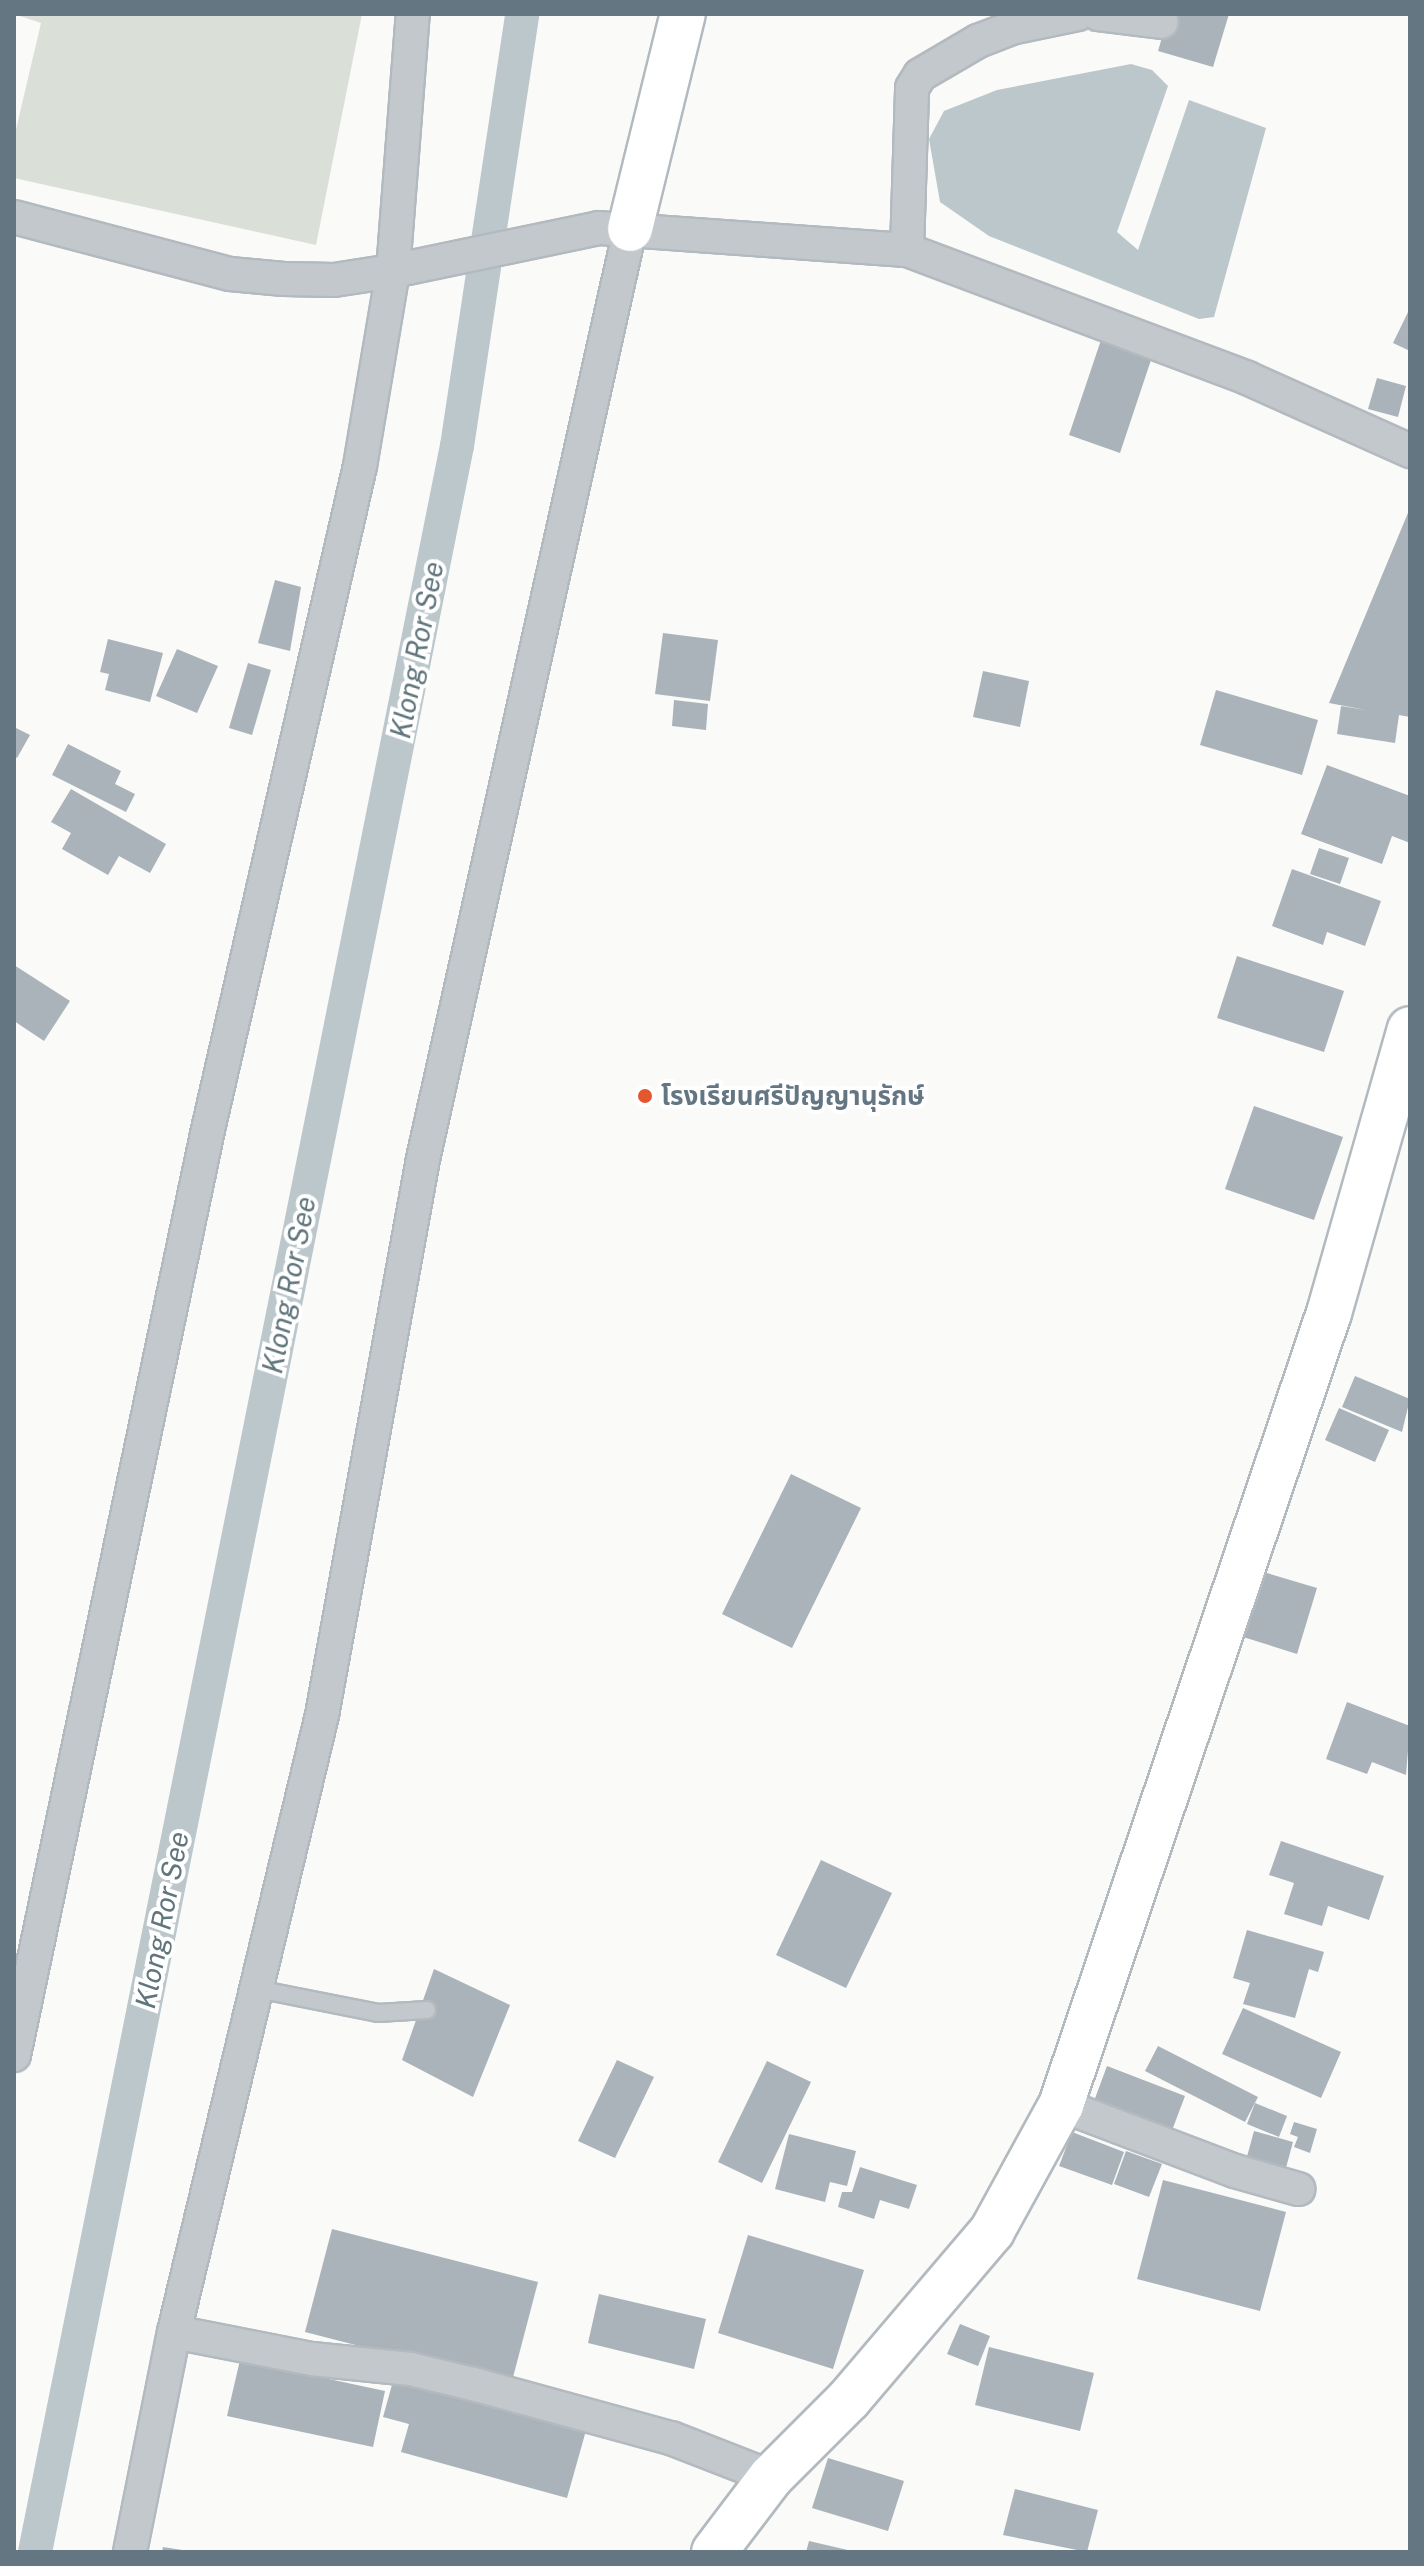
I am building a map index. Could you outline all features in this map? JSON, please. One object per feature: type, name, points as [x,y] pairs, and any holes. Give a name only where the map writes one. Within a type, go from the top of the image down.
[{"type":"street","points":[[14,2055],[207,1134],[403,268],[413,14]]},
{"type":"street","points":[[130,2552],[174,2332],[322,1715],[423,1159],[614,228],[683,14]]},
{"type":"street","points":[[907,250],[912,88],[920,75],[978,41],[1015,27],[1078,14]]},
{"type":"street","points":[[1098,14],[1162,22]]},
{"type":"street","points":[[14,217],[230,274],[334,280],[614,228],[907,250],[1247,378],[1410,451]]},
{"type":"street","points":[[714,2552],[771,2477],[849,2399],[992,2231],[1061,2105],[1329,1313],[1401,1086],[1410,1029]]},
{"type":"street","points":[[1061,2105],[1209,2162],[1298,2189]]},
{"type":"street","points":[[174,2332],[460,2381],[671,2438],[771,2477]]},
{"type":"lane","points":[[257,1989],[378,2013],[427,2010]]},
{"type":"shaded area","points":[[14,14],[362,14],[316,245],[14,178],[14,138],[41,23]]},
{"type":"shaded area","points":[[1131,64],[1152,70],[1168,86],[1117,232],[1138,250],[1189,100],[1266,128],[1214,317],[1199,319],[989,236],[940,202],[929,139],[944,111],[997,90]]},
{"type":"building","points":[[1169,14],[1229,14],[1213,67],[1158,51]]},
{"type":"building","points":[[1410,308],[1410,351],[1393,343]]},
{"type":"building","points":[[1101,340],[1152,357],[1120,453],[1069,435]]},
{"type":"building","points":[[1377,378],[1406,386],[1398,417],[1368,409]]},
{"type":"building","points":[[1410,508],[1410,717],[1399,715],[1395,743],[1337,734],[1341,706],[1366,710],[1329,703]]},
{"type":"building","points":[[275,580],[301,587],[290,651],[258,643]]},
{"type":"building","points":[[663,633],[718,640],[710,701],[655,694]]},
{"type":"building","points":[[108,639],[163,653],[150,702],[105,690],[109,674],[100,672]]},
{"type":"building","points":[[177,649],[218,666],[197,713],[156,696]]},
{"type":"building","points":[[248,663],[271,670],[252,735],[229,728]]},
{"type":"building","points":[[983,671],[1029,681],[1020,727],[973,717]]},
{"type":"building","points":[[1216,690],[1318,720],[1302,775],[1200,745]]},
{"type":"building","points":[[674,700],[708,704],[706,730],[672,726]]},
{"type":"building","points":[[14,727],[30,735],[17,758],[14,756]]},
{"type":"building","points":[[68,744],[121,771],[115,784],[135,794],[126,812],[52,775]]},
{"type":"building","points":[[1327,765],[1410,796],[1410,843],[1392,836],[1382,864],[1301,834]]},
{"type":"building","points":[[71,789],[166,844],[150,873],[119,856],[108,875],[62,849],[71,833],[51,822]]},
{"type":"building","points":[[1319,848],[1349,858],[1340,884],[1310,874]]},
{"type":"building","points":[[1292,869],[1381,901],[1365,946],[1327,932],[1323,945],[1272,926]]},
{"type":"building","points":[[1237,956],[1344,991],[1324,1052],[1217,1018]]},
{"type":"building","points":[[14,965],[70,1001],[44,1041],[14,1021]]},
{"type":"building","points":[[1254,1106],[1343,1137],[1314,1220],[1225,1189]]},
{"type":"building","points":[[1355,1376],[1410,1399],[1402,1432],[1342,1407]]},
{"type":"building","points":[[1339,1408],[1389,1430],[1375,1462],[1325,1440]]},
{"type":"building","points":[[791,1474],[861,1508],[792,1648],[722,1614]]},
{"type":"building","points":[[1260,1571],[1317,1588],[1297,1654],[1240,1636]]},
{"type":"building","points":[[1347,1702],[1410,1726],[1406,1775],[1372,1762],[1367,1774],[1326,1759]]},
{"type":"building","points":[[1281,1841],[1384,1876],[1369,1920],[1328,1906],[1322,1926],[1284,1914],[1294,1883],[1269,1875]]},
{"type":"building","points":[[821,1860],[892,1893],[846,1988],[776,1955]]},
{"type":"building","points":[[1247,1930],[1324,1952],[1318,1972],[1309,1969],[1295,2018],[1243,2004],[1250,1983],[1233,1978]]},
{"type":"building","points":[[434,1969],[510,2005],[473,2097],[402,2060]]},
{"type":"building","points":[[1243,2008],[1341,2052],[1321,2098],[1222,2054]]},
{"type":"building","points":[[1158,2046],[1258,2097],[1245,2122],[1145,2071]]},
{"type":"building","points":[[617,2060],[654,2077],[615,2158],[578,2141]]},
{"type":"building","points":[[767,2061],[811,2082],[762,2183],[718,2162]]},
{"type":"building","points":[[1107,2066],[1185,2096],[1168,2141],[1090,2112]]},
{"type":"building","points":[[1255,2103],[1287,2116],[1279,2137],[1247,2124]]},
{"type":"building","points":[[1294,2122],[1317,2129],[1310,2153],[1294,2147],[1298,2137],[1290,2134]]},
{"type":"building","points":[[1254,2131],[1293,2142],[1284,2175],[1245,2164]]},
{"type":"building","points":[[1072,2132],[1124,2152],[1112,2185],[1059,2166]]},
{"type":"building","points":[[789,2134],[856,2151],[847,2186],[830,2182],[825,2202],[775,2189]]},
{"type":"building","points":[[1126,2151],[1162,2164],[1149,2197],[1114,2184]]},
{"type":"building","points":[[860,2167],[917,2185],[909,2209],[880,2200],[874,2219],[838,2207],[842,2192],[852,2192]]},
{"type":"building","points":[[1163,2180],[1286,2212],[1260,2311],[1137,2279]]},
{"type":"building","points":[[332,2229],[538,2282],[511,2385],[305,2332]]},
{"type":"building","points":[[748,2235],[864,2270],[833,2369],[718,2333]]},
{"type":"building","points":[[599,2294],[706,2319],[694,2369],[588,2343]]},
{"type":"building","points":[[960,2324],[990,2336],[978,2366],[947,2354]]},
{"type":"building","points":[[989,2347],[1094,2373],[1080,2431],[975,2405]]},
{"type":"building","points":[[240,2360],[385,2391],[373,2447],[227,2416]]},
{"type":"building","points":[[395,2374],[587,2427],[567,2498],[401,2452],[409,2424],[383,2417]]},
{"type":"building","points":[[828,2458],[904,2481],[888,2531],[812,2508]]},
{"type":"building","points":[[1015,2489],[1098,2510],[1087,2552],[1003,2535]]},
{"type":"building","points":[[809,2541],[852,2551],[852,2552],[806,2552]]},
{"type":"building","points":[[163,2547],[182,2550],[182,2552],[162,2552]]},
{"type":"waterway","name":"Klong Ror See","points":[[35,2552],[457,446],[522,14]]},
{"type":"place","name":"โรงเรียนศรีปัญญานุรักษ์","points":[[645,1096]]}]
